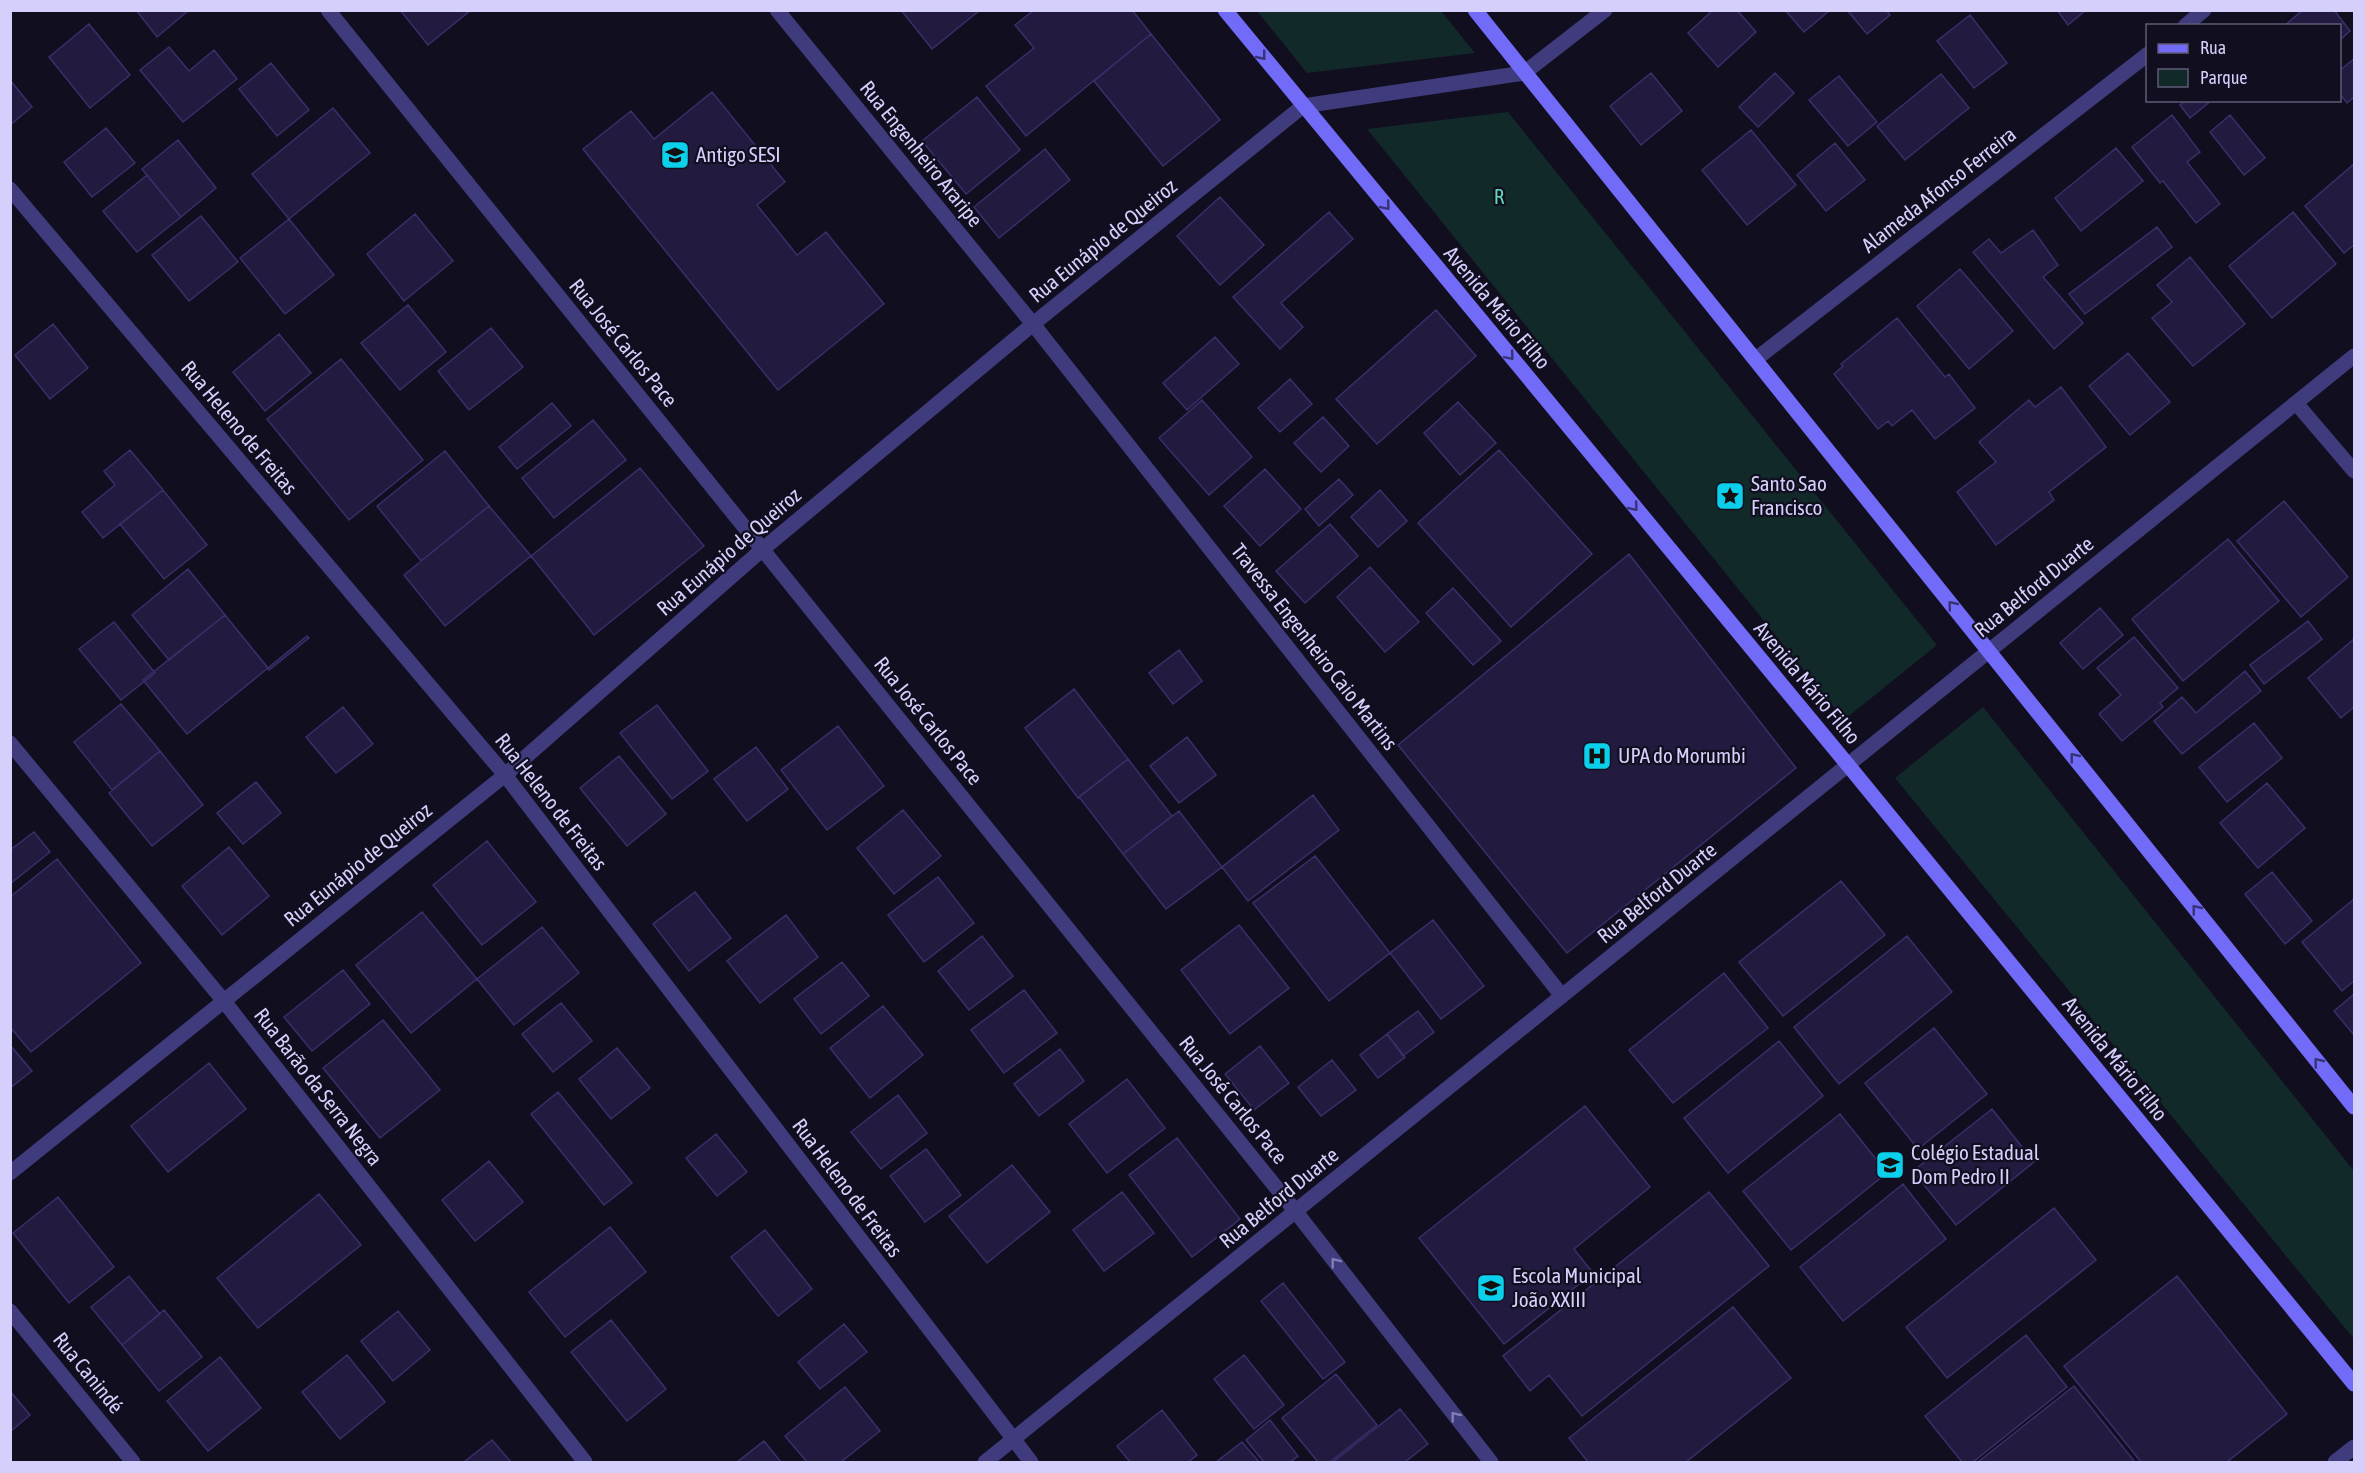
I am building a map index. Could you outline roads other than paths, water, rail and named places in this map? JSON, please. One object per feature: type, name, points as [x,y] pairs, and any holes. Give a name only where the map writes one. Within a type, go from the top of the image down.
[{"type":"main road","name":"Avenida Mário Filho","points":[[1225,10],[2355,1384]]},
{"type":"main road","points":[[1474,10],[2355,1107]]},
{"type":"street","name":"Rua José Carlos Pace","points":[[328,10],[1296,1212],[1491,1462]]},
{"type":"street","name":"Rua Engenheiro Araripe","points":[[777,10],[1033,324]]},
{"type":"street","points":[[1303,106],[1524,73],[1605,10]]},
{"type":"street","points":[[2187,24],[2204,10]]},
{"type":"street","name":"Alameda Afonso Ferreira","points":[[1756,359],[2146,56]]},
{"type":"street","name":"Rua Eunápio de Queiroz","points":[[10,1173],[505,775],[762,549],[1033,324],[1303,106]]},
{"type":"street","name":"Rua Heleno de Freitas","points":[[10,189],[505,775],[1031,1462]]},
{"type":"street","name":"Travessa Engenheiro Caio Martins","points":[[1033,324],[1562,996]]},
{"type":"street","name":"Rua Belford Duarte","points":[[985,1462],[2355,356]]},
{"type":"street","points":[[2296,403],[2355,471]]},
{"type":"street","name":"Rua Barão da Serra Negra","points":[[10,743],[223,1000],[585,1462]]},
{"type":"street","name":"Rua Canindé","points":[[10,1311],[133,1462]]},
{"type":"street","points":[[2335,1462],[2355,1447]]},
{"type":"place","name":"Antigo SESI","points":[[675,155]]},
{"type":"place","name":"Santo Sao Francisco","points":[[1730,496]]},
{"type":"place","name":"UPA do Morumbi","points":[[1597,756]]},
{"type":"place","name":"Colégio Estadual Dom Pedro II","points":[[1890,1165]]},
{"type":"place","name":"Escola Municipal João XXIII","points":[[1491,1288]]},
{"type":"park label","name":"R","points":[[1499,197]]}]
